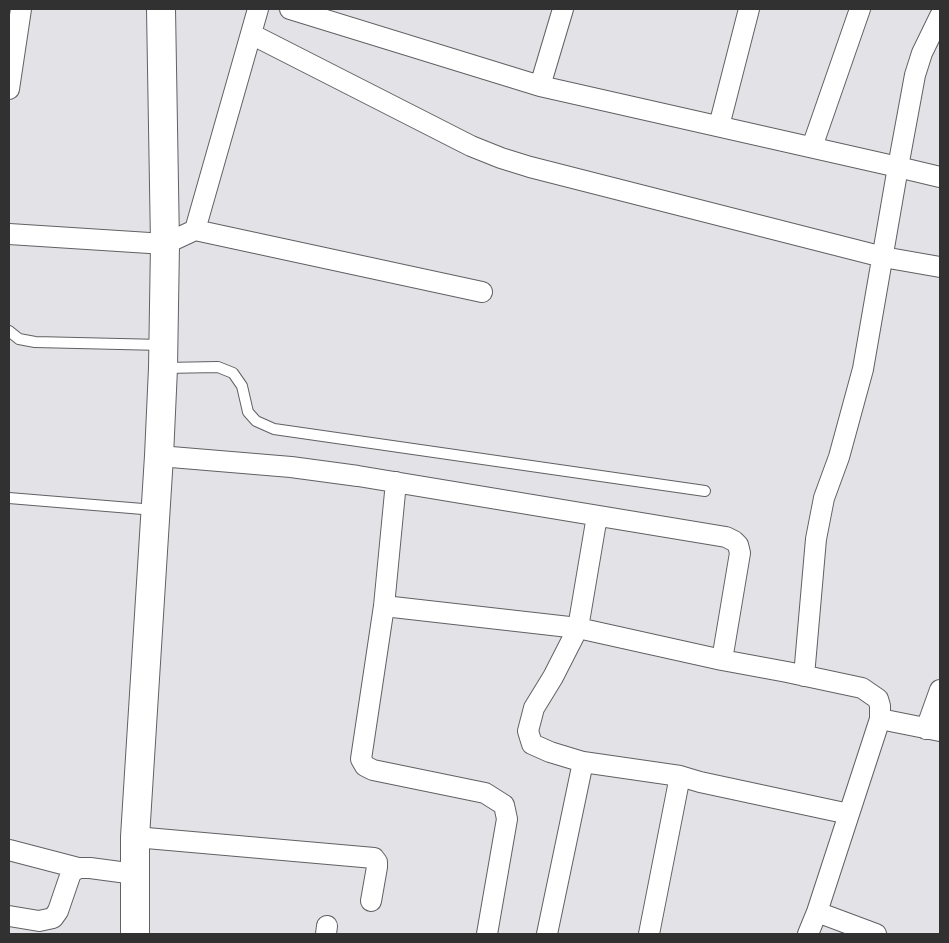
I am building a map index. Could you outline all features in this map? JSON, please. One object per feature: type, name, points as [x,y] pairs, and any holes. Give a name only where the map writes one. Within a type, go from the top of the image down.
[{"type":"highway","points":[[135,934],[135,837],[156,510],[163,357],[165,244],[161,9]]},
{"type":"street","points":[[9,89],[11,55],[20,9]]},
{"type":"street","points":[[195,230],[258,9]]},
{"type":"street","points":[[290,9],[540,86],[940,177]]},
{"type":"street","points":[[540,86],[563,9]]},
{"type":"street","points":[[719,126],[749,9]]},
{"type":"street","points":[[812,147],[860,9]]},
{"type":"street","points":[[804,676],[817,531],[824,498],[839,457],[863,369],[915,75],[931,55],[940,16]]},
{"type":"street","points":[[251,34],[470,146],[501,158],[883,257],[940,268]]},
{"type":"street","points":[[9,234],[165,244],[195,230],[482,292]]},
{"type":"street","points":[[159,456],[291,468],[396,482],[726,537],[734,540],[740,553],[722,660]]},
{"type":"street","points":[[396,482],[384,606],[361,758],[365,766],[373,770],[485,793],[504,805],[507,819],[487,934]]},
{"type":"street","points":[[597,516],[578,628],[553,677],[534,708],[528,731],[532,744],[550,752],[583,762],[680,776],[848,814]]},
{"type":"street","points":[[384,606],[578,628],[722,660],[862,688],[878,699],[880,719],[817,912],[808,934]]},
{"type":"street","points":[[880,719],[933,730],[940,690]]},
{"type":"street","points":[[546,934],[583,762]]},
{"type":"street","points":[[650,934],[680,776]]},
{"type":"street","points":[[135,837],[374,858],[377,862],[377,867],[371,901]]},
{"type":"street","points":[[9,850],[78,868],[135,874]]},
{"type":"street","points":[[9,916],[39,921],[54,918],[71,873],[78,868]]},
{"type":"street","points":[[817,912],[876,934]]},
{"type":"lane","points":[[9,331],[19,339],[35,342],[163,357],[218,367],[233,374],[242,386],[248,412],[256,421],[274,429],[705,491]]},
{"type":"lane","points":[[9,498],[156,510]]}]
